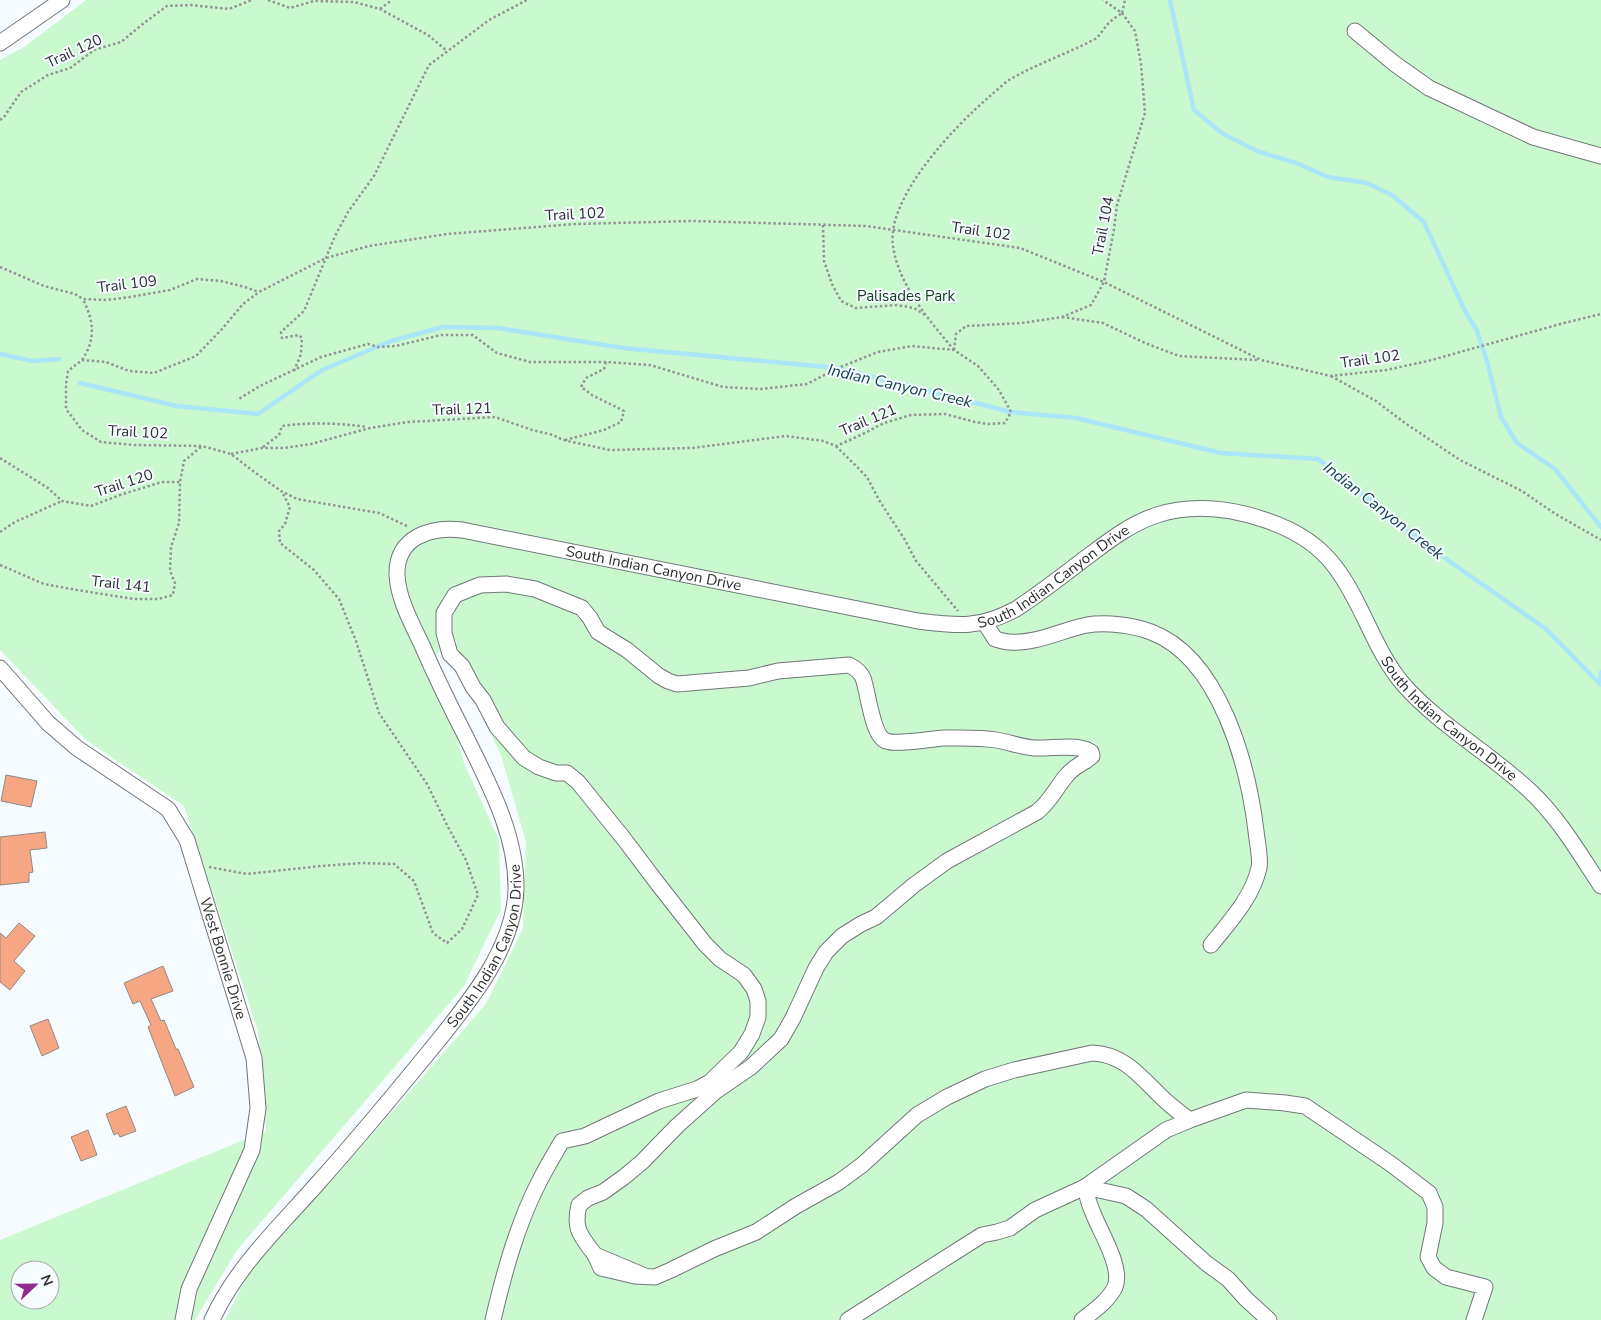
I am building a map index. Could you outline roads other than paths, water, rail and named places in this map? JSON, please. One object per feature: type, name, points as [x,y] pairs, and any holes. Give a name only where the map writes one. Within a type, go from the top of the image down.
[{"type":"street","points":[[0,43],[62,0]]},
{"type":"street","points":[[1355,32],[1429,88],[1533,137],[1601,156]]},
{"type":"street","name":"South Indian Canyon Drive","points":[[212,1320],[232,1282],[389,1101],[469,1002],[486,976],[502,944],[508,926],[516,891],[515,867],[512,848],[503,820],[486,779],[425,652],[399,590],[397,575],[401,555],[407,546],[422,534],[432,530],[450,528],[462,530],[918,621],[955,626],[985,622],[1016,609],[1120,534],[1155,516],[1189,509],[1220,510],[1245,514],[1272,522],[1301,535],[1325,554],[1337,568],[1349,588],[1380,651],[1404,684],[1442,721],[1501,765],[1547,808],[1601,886]]},
{"type":"street","points":[[493,1320],[521,1223],[540,1181],[562,1141],[586,1136],[659,1101],[697,1089],[710,1082],[741,1052],[752,1034],[758,1017],[758,1001],[754,988],[744,975],[720,958],[705,944],[578,782],[567,773],[556,773],[538,767],[524,758],[497,727],[462,666],[450,654],[444,633],[444,613],[455,595],[480,585],[506,584],[535,589],[582,608],[598,632],[627,650],[659,676],[677,684],[748,678],[778,671],[849,665],[856,669],[863,677],[876,726],[880,737],[886,741],[941,738],[983,739],[1032,748],[1077,747],[1086,756],[1068,774],[1047,804],[1037,812],[947,861],[914,885],[876,917],[842,936],[826,952],[816,968],[781,1039],[751,1067],[716,1091],[624,1177],[603,1192],[579,1205],[576,1219],[580,1234],[595,1255],[601,1268],[635,1276],[655,1277],[714,1249],[756,1232],[796,1206],[839,1182],[862,1165],[917,1115],[947,1097],[984,1079],[1014,1070],[1092,1053],[1105,1054],[1118,1059],[1139,1074],[1168,1103],[1190,1120]]},
{"type":"street","points":[[985,622],[995,639],[1010,642],[1034,640],[1087,625],[1112,623],[1151,632],[1179,647],[1202,671],[1220,702],[1237,745],[1252,804],[1260,867],[1246,900],[1211,944]]},
{"type":"street","name":"West Bonnie Drive","points":[[0,668],[48,723],[77,748],[168,809],[187,840],[254,1058],[258,1108],[252,1150],[189,1289],[183,1320]]},
{"type":"street","points":[[848,1320],[982,1235],[1010,1228],[1035,1210],[1086,1187],[1166,1130],[1246,1100],[1305,1106],[1392,1164],[1429,1193],[1435,1207],[1435,1223],[1428,1257],[1434,1268],[1446,1277],[1485,1287],[1474,1320]]},
{"type":"street","points":[[1082,1320],[1110,1295],[1116,1284],[1115,1265],[1108,1244],[1093,1213],[1086,1187]]},
{"type":"street","points":[[1086,1187],[1126,1196],[1146,1209],[1206,1263],[1228,1278],[1246,1299],[1270,1320]]},
{"type":"waterway","points":[[1170,0],[1194,110],[1223,134],[1257,151],[1296,163],[1328,177],[1367,183],[1392,195],[1424,222],[1464,309],[1477,331],[1487,361],[1501,417],[1517,443],[1555,469],[1601,527]]},
{"type":"waterway","name":"Indian Canyon Creek","points":[[80,383],[177,406],[258,414],[322,370],[391,341],[443,327],[498,328],[623,348],[838,368],[1011,412],[1076,418],[1221,453],[1318,459],[1432,549],[1546,629],[1601,685]]},
{"type":"waterway","name":"Indian Canyon Creek","points":[[0,354],[32,361],[59,359]]},
{"type":"waterway","points":[[1600,684],[1601,672]]},
{"type":"park label","name":"Palisades Park","points":[[906,296]]}]
